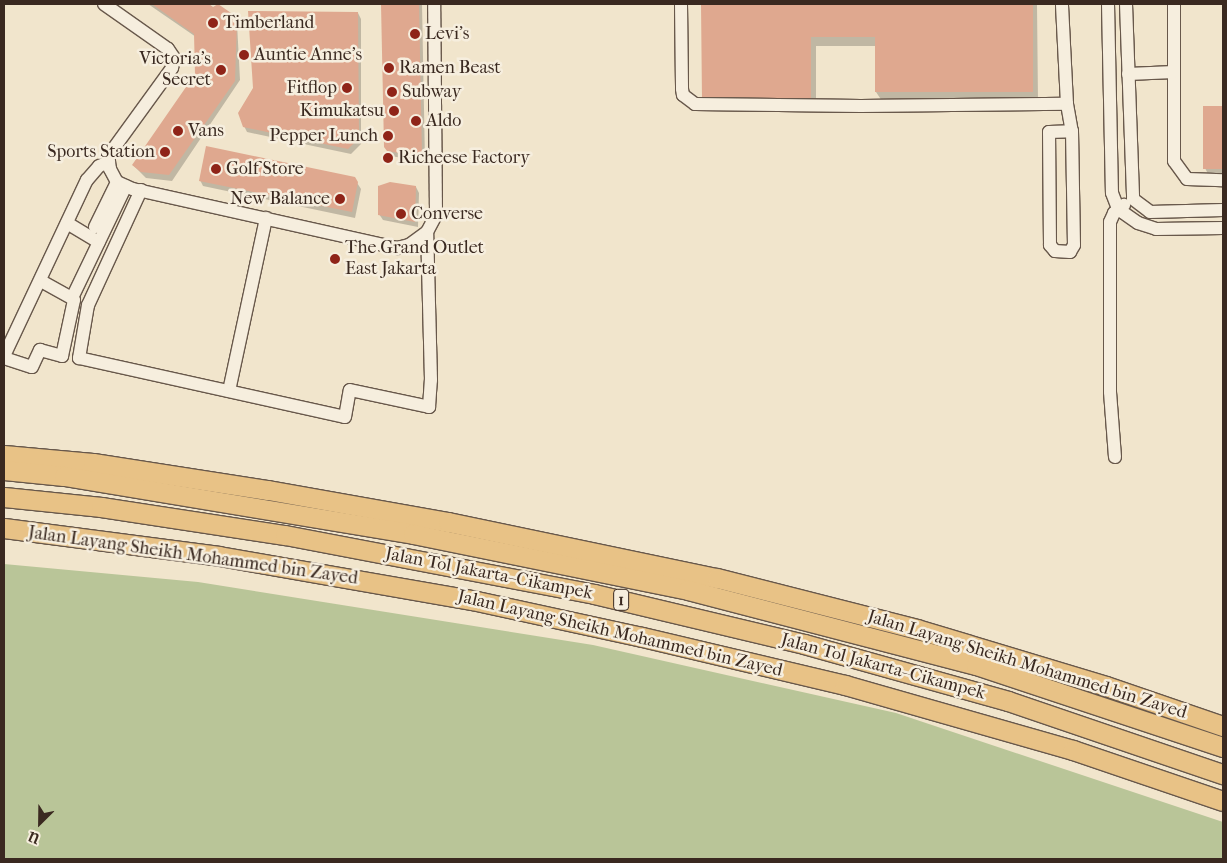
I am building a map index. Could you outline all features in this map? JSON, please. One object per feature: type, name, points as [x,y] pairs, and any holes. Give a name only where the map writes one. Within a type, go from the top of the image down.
[{"type":"highway","name":"Jalan Layang Sheikh Mohammed bin Zayed","points":[[4,455],[93,463],[268,490],[448,522],[717,578],[917,629],[1106,686],[1223,726]]},
{"type":"highway","name":"Jalan Tol Jakarta–Cikampek","points":[[4,470],[64,476],[413,534],[688,590],[976,665],[1223,747]]},
{"type":"highway","name":"Jalan Tol Jakarta–Cikampek","points":[[4,497],[101,507],[285,535],[594,594],[804,644],[1008,701],[1223,774]]},
{"type":"highway","name":"Jalan Layang Sheikh Mohammed bin Zayed","points":[[4,528],[219,556],[472,600],[642,637],[845,685],[1072,750],[1223,801]]},
{"type":"street","points":[[104,4],[168,49],[174,58],[172,68],[108,156],[109,162],[122,184],[141,190],[397,248],[410,245],[427,232],[436,215],[434,4]]},
{"type":"street","points":[[681,4],[682,88],[683,95],[695,104],[1067,104]]},
{"type":"street","points":[[1062,4],[1067,104],[1072,131],[1074,245],[1070,252],[1055,251],[1050,245],[1049,132],[1072,131]]},
{"type":"street","points":[[1108,4],[1112,193],[1118,208],[1138,223],[1156,229],[1223,228]]},
{"type":"street","points":[[1126,4],[1130,194],[1133,199],[1150,212],[1223,210]]},
{"type":"street","points":[[1174,4],[1174,161],[1182,174],[1193,181],[1223,180]]},
{"type":"street","points":[[1128,74],[1174,72]]},
{"type":"street","points":[[109,162],[99,166],[87,180],[4,357],[32,367],[40,350],[62,356],[74,300],[72,298],[100,242],[122,184]]},
{"type":"street","points":[[96,227],[122,184]]},
{"type":"street","points":[[141,190],[88,305],[79,358],[345,417],[350,390],[429,407],[432,380],[427,232]]},
{"type":"street","points":[[1115,457],[1110,392],[1110,222],[1118,208],[1133,199]]},
{"type":"street","points":[[228,391],[266,218]]},
{"type":"street","points":[[67,223],[100,242]]},
{"type":"street","points":[[41,281],[72,298]]},
{"type":"green space","points":[[4,564],[198,582],[593,645],[896,713],[1223,822],[1223,859],[4,859]]},
{"type":"building","points":[[152,4],[209,4],[213,7],[218,4],[234,15],[237,21],[235,81],[169,175],[141,172],[132,165],[195,74],[194,34]]},
{"type":"building","points":[[381,4],[419,4],[422,157],[387,151],[384,147]]},
{"type":"building","points":[[701,4],[1033,4],[1033,92],[875,92],[875,37],[811,37],[811,100],[702,101]]},
{"type":"building","points":[[248,11],[358,12],[359,138],[348,149],[243,127],[238,113],[253,88]]},
{"type":"building","points":[[1203,106],[1223,106],[1223,169],[1203,169]]},
{"type":"building","points":[[206,146],[355,177],[358,182],[352,212],[199,181]]},
{"type":"building","points":[[390,182],[416,186],[415,222],[378,215],[378,186]]},
{"type":"place","name":"Timberland","points":[[213,23]]},
{"type":"place","name":"Levi's","points":[[415,34]]},
{"type":"place","name":"Auntie Anne's","points":[[244,55]]},
{"type":"place","name":"Ramen Beast","points":[[389,68]]},
{"type":"place","name":"Victoria's Secret","points":[[221,70]]},
{"type":"place","name":"Fitflop","points":[[347,88]]},
{"type":"place","name":"Subway","points":[[392,92]]},
{"type":"place","name":"Kimukatsu","points":[[394,111]]},
{"type":"place","name":"Aldo","points":[[416,121]]},
{"type":"place","name":"Vans","points":[[178,131]]},
{"type":"place","name":"Pepper Lunch","points":[[388,136]]},
{"type":"place","name":"Sports Station","points":[[165,152]]},
{"type":"place","name":"Richeese Factory","points":[[388,158]]},
{"type":"place","name":"Golf Store","points":[[216,169]]},
{"type":"place","name":"New Balance","points":[[340,199]]},
{"type":"place","name":"Converse","points":[[401,214]]},
{"type":"place","name":"The Grand Outlet East Jakarta","points":[[335,259]]}]
